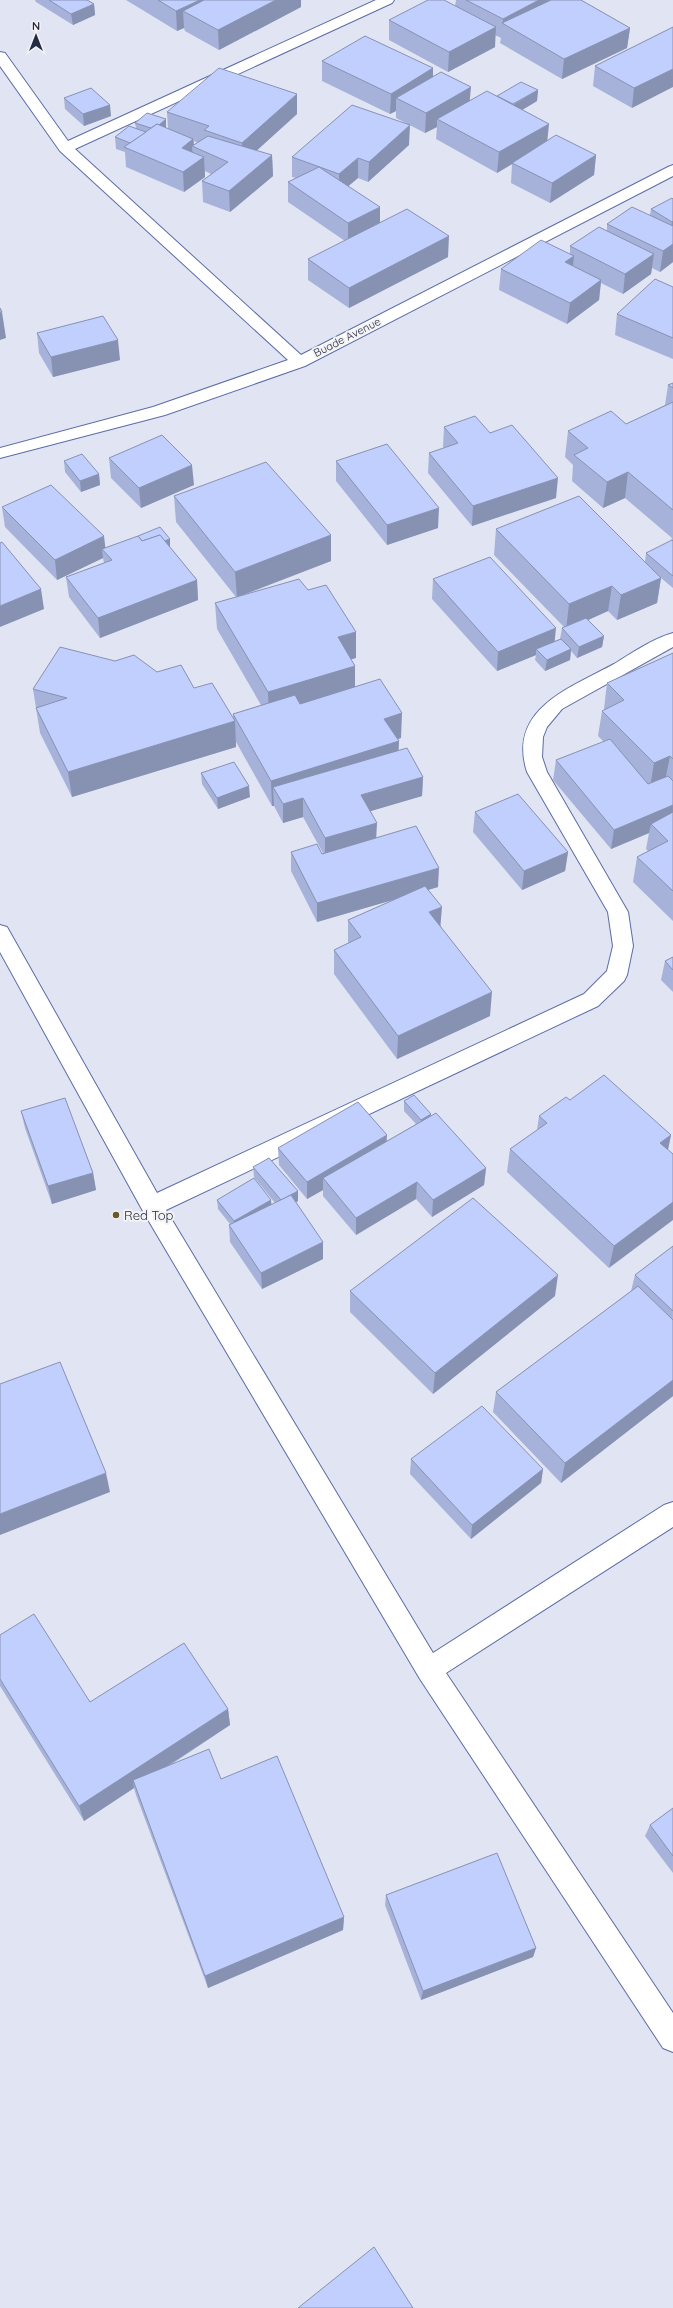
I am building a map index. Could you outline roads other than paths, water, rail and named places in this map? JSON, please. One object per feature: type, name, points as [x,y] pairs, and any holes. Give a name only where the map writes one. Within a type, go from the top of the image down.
[{"type":"street","points":[[65,148],[387,0]]},
{"type":"street","points":[[0,56],[65,148],[300,362]]},
{"type":"street","name":"Buade Avenue","points":[[0,453],[159,411],[300,362],[672,171]]},
{"type":"street","points":[[152,1206],[591,1000],[617,975],[623,946],[618,912],[537,772],[532,757],[533,737],[539,724],[555,704],[673,639]]},
{"type":"street","points":[[0,933],[152,1206],[429,1670],[673,2038]]},
{"type":"street","points":[[429,1670],[673,1513]]},
{"type":"place","name":"Red Top","points":[[116,1215]]}]
